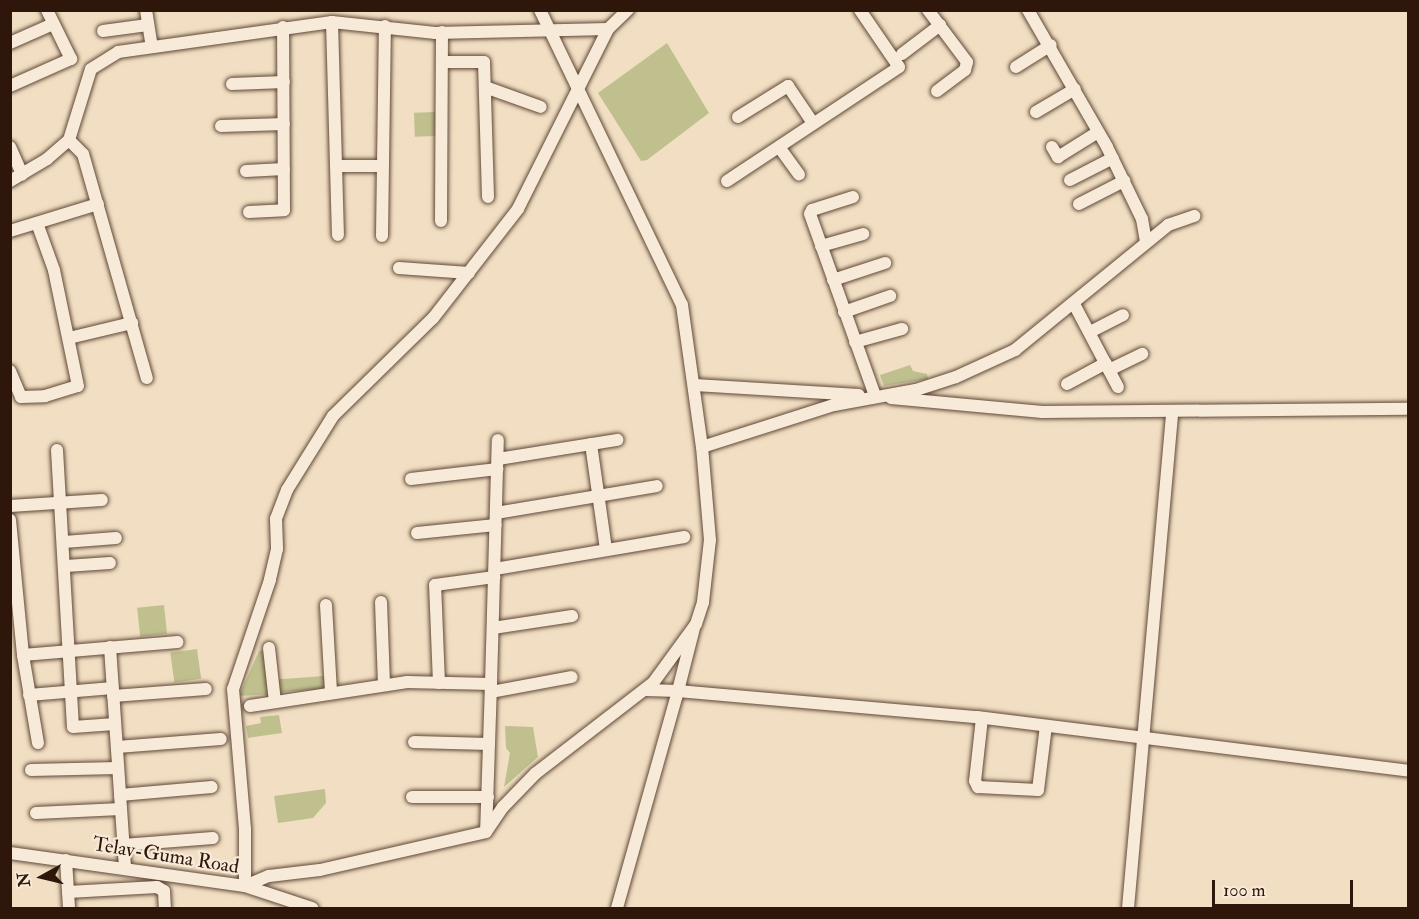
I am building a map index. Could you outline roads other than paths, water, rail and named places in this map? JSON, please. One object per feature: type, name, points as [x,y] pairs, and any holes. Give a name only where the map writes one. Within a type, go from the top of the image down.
[{"type":"street","points":[[10,86],[71,58],[47,10]]},
{"type":"street","points":[[146,10],[152,47]]},
{"type":"street","points":[[540,10],[547,28],[578,85],[682,306],[702,447],[710,558],[704,602],[617,909]]},
{"type":"street","points":[[628,10],[608,29],[518,209],[433,318],[333,416],[287,490],[276,519],[277,549],[270,580],[233,690],[245,829],[244,886],[269,876],[320,870],[486,832],[503,807],[536,773],[645,690],[696,624]]},
{"type":"street","points":[[727,181],[899,67],[860,10]]},
{"type":"street","points":[[928,10],[967,63],[965,70],[937,91]]},
{"type":"street","points":[[1028,10],[1051,45],[1113,158],[1142,219],[1146,241]]},
{"type":"street","points":[[10,181],[69,140],[91,69],[118,52],[283,27],[332,22],[350,16],[385,26],[442,32],[547,28],[608,29]]},
{"type":"street","points":[[332,22],[338,235]]},
{"type":"street","points":[[10,44],[53,24]]},
{"type":"street","points":[[902,54],[940,25]]},
{"type":"street","points":[[103,31],[148,26]]},
{"type":"street","points":[[382,236],[385,26]]},
{"type":"street","points":[[249,212],[284,210],[283,27]]},
{"type":"street","points":[[441,222],[442,32]]},
{"type":"street","points":[[1016,67],[1051,45]]},
{"type":"street","points":[[442,62],[484,62],[488,197]]},
{"type":"street","points":[[232,84],[284,82]]},
{"type":"street","points":[[738,117],[788,86],[813,123]]},
{"type":"street","points":[[485,87],[541,106]]},
{"type":"street","points":[[1036,112],[1075,89]]},
{"type":"street","points":[[221,126],[284,124]]},
{"type":"street","points":[[1052,147],[1058,156],[1098,132]]},
{"type":"street","points":[[69,140],[83,154],[147,378]]},
{"type":"street","points":[[10,147],[22,174]]},
{"type":"street","points":[[779,147],[799,175]]},
{"type":"street","points":[[1070,180],[1113,158]]},
{"type":"street","points":[[336,166],[383,166]]},
{"type":"street","points":[[246,171],[284,169]]},
{"type":"street","points":[[1078,204],[1124,181]]},
{"type":"street","points":[[853,197],[812,210],[820,246],[875,396]]},
{"type":"street","points":[[10,231],[99,204]]},
{"type":"street","points":[[702,447],[875,396],[916,390],[956,378],[1015,350],[1074,304],[1146,241],[1168,225],[1194,216]]},
{"type":"street","points":[[10,371],[21,397],[75,389],[78,379],[54,270],[37,223]]},
{"type":"street","points":[[820,246],[863,234]]},
{"type":"street","points":[[833,280],[885,263]]},
{"type":"street","points":[[399,268],[469,273]]},
{"type":"street","points":[[844,312],[890,296]]},
{"type":"street","points":[[1074,304],[1118,387]]},
{"type":"street","points":[[1090,332],[1122,315]]},
{"type":"street","points":[[69,338],[132,322]]},
{"type":"street","points":[[855,342],[902,328]]},
{"type":"street","points":[[1067,384],[1107,366],[1142,354]]},
{"type":"street","points":[[695,385],[875,396],[1042,412],[1408,409]]},
{"type":"street","points":[[1128,909],[1172,412]]},
{"type":"street","points":[[486,832],[498,440]]},
{"type":"street","points":[[411,479],[617,440]]},
{"type":"street","points":[[591,444],[606,549]]},
{"type":"street","points":[[57,450],[66,566],[73,727],[116,724]]},
{"type":"street","points":[[417,532],[496,519],[598,496],[657,486]]},
{"type":"street","points":[[10,506],[102,500]]},
{"type":"street","points":[[10,520],[23,655],[38,743]]},
{"type":"street","points":[[439,683],[435,585],[606,549],[684,537]]},
{"type":"street","points":[[64,542],[116,538]]},
{"type":"street","points":[[66,566],[110,563]]},
{"type":"street","points":[[381,603],[384,686]]},
{"type":"street","points":[[326,605],[331,693]]},
{"type":"street","points":[[493,628],[572,616]]},
{"type":"street","points":[[23,655],[177,642]]},
{"type":"street","points":[[110,647],[125,868]]},
{"type":"street","points":[[269,648],[275,702]]},
{"type":"street","points":[[250,706],[384,686],[439,683],[491,688],[572,677]]},
{"type":"street","points":[[30,695],[70,691],[206,689]]},
{"type":"street","points":[[645,690],[982,718],[1408,771]]},
{"type":"street","points":[[982,718],[975,781],[978,787],[1038,790],[1046,726]]},
{"type":"street","points":[[117,747],[221,739]]},
{"type":"street","points":[[414,742],[489,744]]},
{"type":"street","points":[[31,770],[118,768]]},
{"type":"street","points":[[120,795],[212,787]]},
{"type":"street","points":[[412,797],[488,797]]},
{"type":"street","points":[[36,813],[121,809]]},
{"type":"street","points":[[123,845],[213,838]]},
{"type":"street","name":"Telav-Guma Road","points":[[10,853],[244,886],[312,909]]},
{"type":"street","points":[[66,860],[69,909]]},
{"type":"street","points":[[68,892],[157,887],[164,891],[165,909]]},
{"type":"street","points":[[266,895],[268,909]]}]
